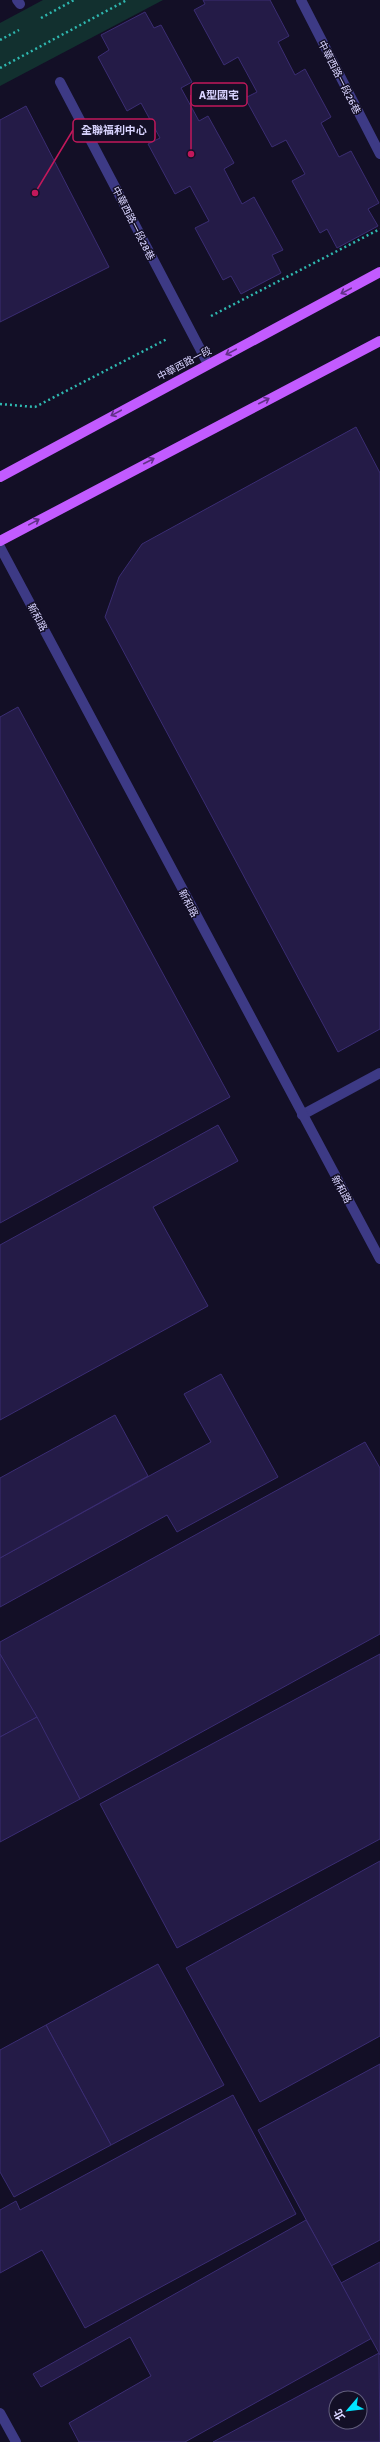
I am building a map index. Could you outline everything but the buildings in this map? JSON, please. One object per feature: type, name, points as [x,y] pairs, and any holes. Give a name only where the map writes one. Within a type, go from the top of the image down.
[{"type":"main road","name":"中華西路一段","points":[[0,477],[380,272]]},
{"type":"main road","points":[[0,541],[380,341]]},
{"type":"street","name":"中華西路一段26巷","points":[[301,0],[380,154]]},
{"type":"street","name":"中華西路一段28巷","points":[[60,82],[208,364]]},
{"type":"street","name":"新和路","points":[[0,547],[380,1259]]},
{"type":"street","points":[[302,1115],[380,1073]]},
{"type":"street","points":[[0,2413],[16,2442]]},
{"type":"path","points":[[0,68],[127,0]]},
{"type":"green space","points":[[43,0],[163,0],[0,86],[0,23]]},
{"type":"place","name":"A型國宅","points":[[191,154]]},
{"type":"place","name":"全聯福利中心","points":[[35,193]]}]
